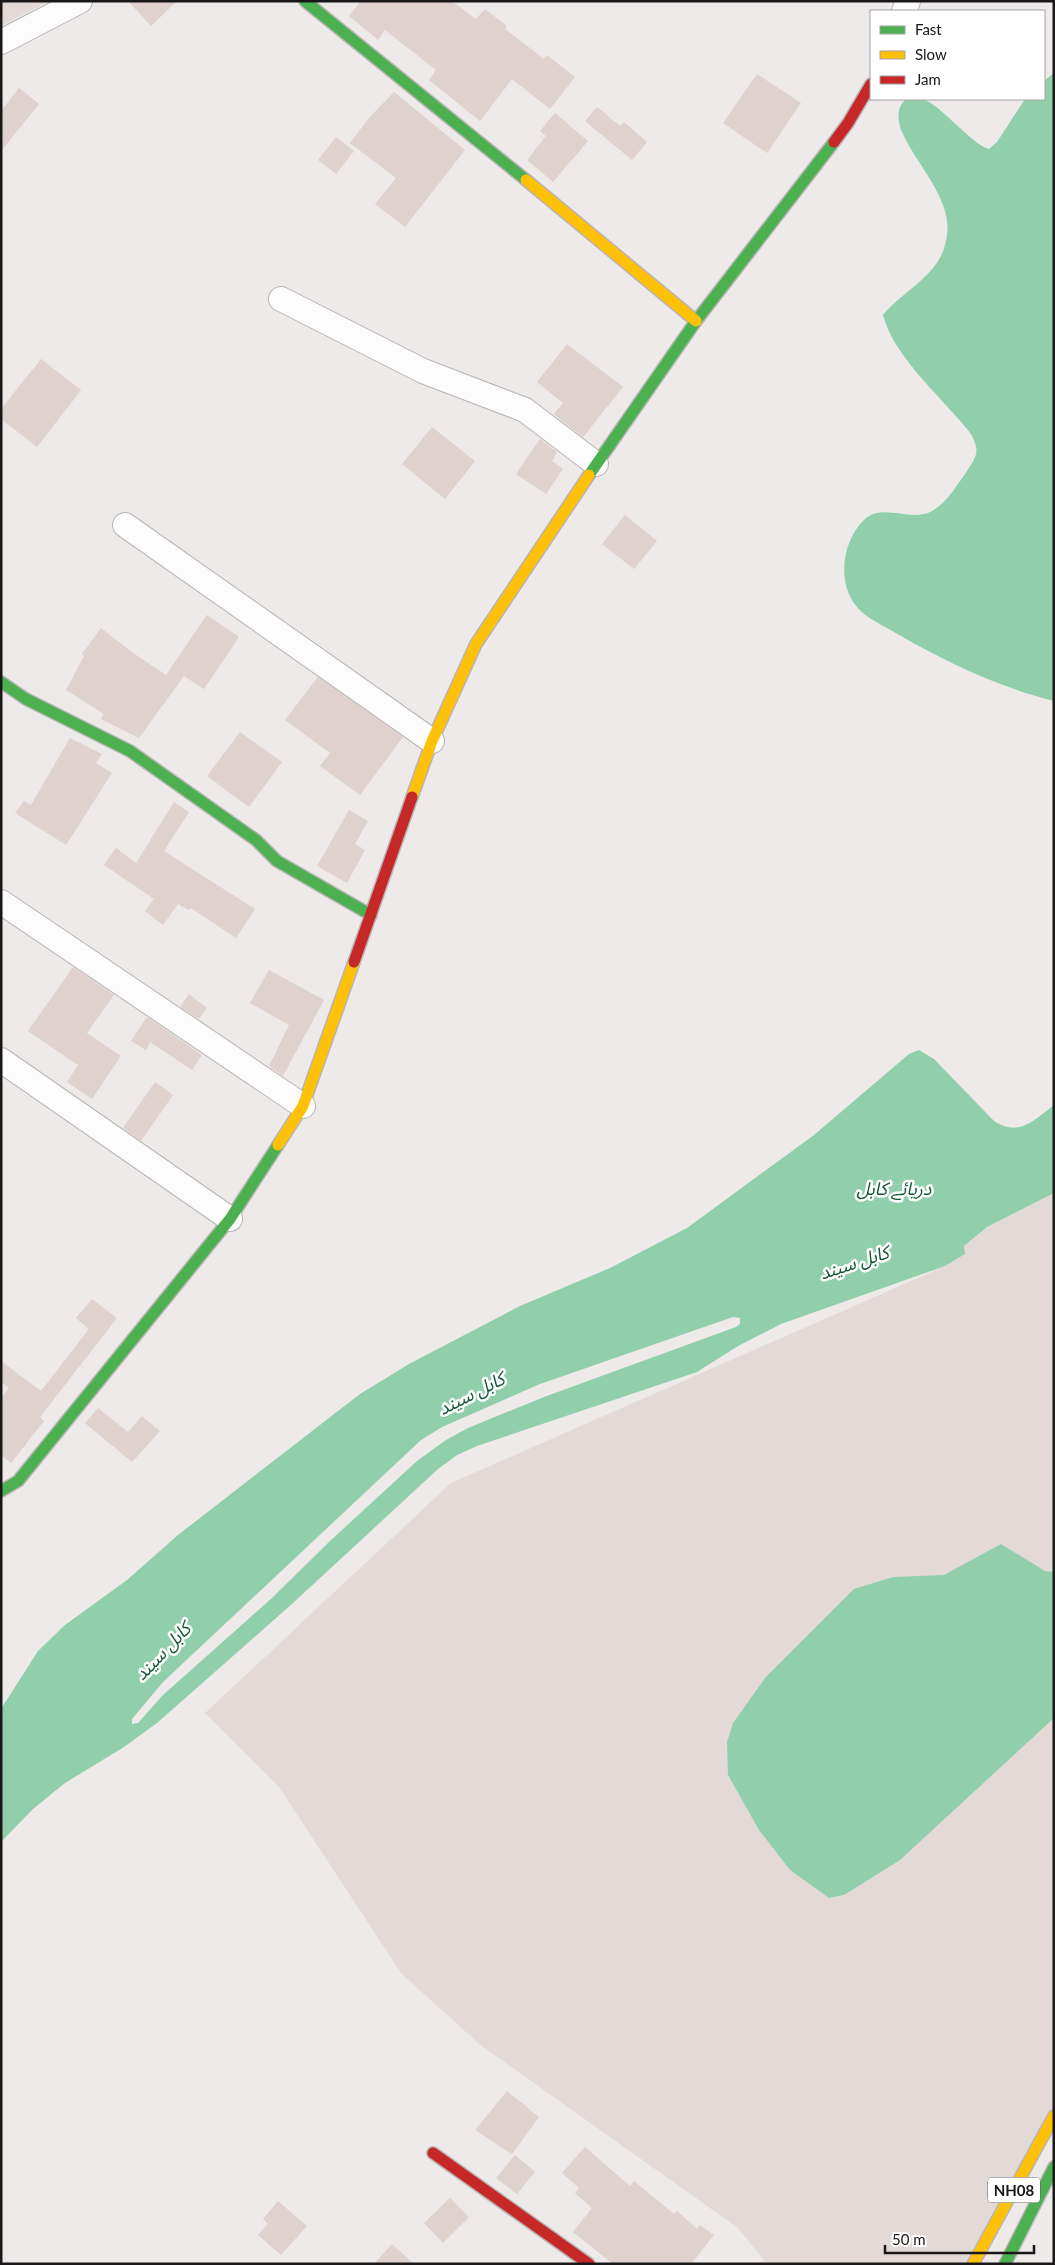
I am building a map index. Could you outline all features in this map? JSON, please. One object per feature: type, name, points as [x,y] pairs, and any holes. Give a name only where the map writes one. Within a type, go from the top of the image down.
[{"type":"main road","points":[[305,1],[459,124],[696,322]]},
{"type":"main road","points":[[1,1491],[18,1481],[230,1219],[303,1106],[432,741],[476,644],[596,464],[696,322],[848,123],[870,86]]},
{"type":"main road","points":[[1,682],[26,700],[130,751],[256,840],[277,861],[371,915]]},
{"type":"main road","name":"NH08","points":[[973,2264],[1054,2116]]},
{"type":"main road","points":[[433,2152],[589,2264]]},
{"type":"main road","name":"NH08","points":[[1006,2264],[1054,2167]]},
{"type":"street","points":[[1,42],[80,1]]},
{"type":"street","points":[[281,299],[423,371],[525,410],[596,464]]},
{"type":"street","points":[[125,525],[432,741]]},
{"type":"street","points":[[1,902],[303,1106]]},
{"type":"street","points":[[1,1060],[230,1219]]},
{"type":"shaded area","points":[[1,1],[49,1],[1,26]]},
{"type":"shaded area","points":[[1054,1193],[1054,2116],[973,2264],[767,2264],[738,2228],[479,2044],[401,1973],[279,1787],[205,1713],[451,1483],[945,1266],[965,1254],[964,1246],[987,1227]]},
{"type":"water","points":[[1054,73],[1054,701],[992,681],[932,653],[873,620],[862,612],[848,592],[844,566],[850,541],[864,520],[880,513],[915,515],[932,511],[954,489],[976,455],[976,446],[971,434],[909,362],[889,331],[883,315],[927,275],[941,256],[947,235],[946,215],[939,195],[902,132],[899,119],[901,106],[905,100],[925,100],[939,109],[974,140],[989,149],[997,142],[1024,100],[1045,100],[1045,80]]},
{"type":"water","name":"دریائے کابل","points":[[919,1050],[934,1059],[994,1121],[1003,1126],[1011,1128],[1026,1125],[1054,1105],[1054,1193],[987,1227],[964,1246],[965,1254],[945,1266],[781,1324],[738,1346],[697,1372],[477,1446],[457,1455],[438,1469],[293,1603],[157,1723],[124,1747],[65,1783],[33,1809],[1,1842],[1,1709],[38,1651],[65,1625],[127,1580],[178,1535],[360,1394],[409,1364],[520,1306],[610,1268],[687,1228],[814,1135],[909,1054]],"holes":[[[733,1317],[740,1318],[740,1324],[736,1327],[544,1397],[468,1428],[446,1440],[417,1461],[330,1541],[272,1598],[163,1695],[138,1723],[132,1724],[132,1719],[163,1682],[421,1440],[442,1427],[540,1384]]]},
{"type":"water","points":[[1001,1544],[1045,1571],[1054,1572],[1054,1718],[900,1860],[844,1895],[829,1898],[790,1870],[759,1830],[728,1775],[727,1742],[733,1723],[766,1677],[854,1589],[893,1577],[944,1575]]},
{"type":"building","points":[[128,1],[177,1],[151,26]]},
{"type":"building","points":[[361,1],[452,1],[476,19],[485,9],[507,26],[505,29],[544,59],[547,55],[575,77],[550,109],[512,79],[480,121],[429,80],[436,70],[385,30],[378,40],[349,16]]},
{"type":"building","points":[[757,74],[801,103],[767,153],[723,123]]},
{"type":"building","points":[[19,88],[39,104],[1,151],[1,111]]},
{"type":"building","points":[[394,92],[465,150],[405,227],[375,204],[396,178],[350,143],[369,118]]},
{"type":"building","points":[[597,107],[620,126],[624,122],[647,142],[632,160],[585,121]]},
{"type":"building","points":[[555,113],[588,141],[553,182],[527,160],[546,136],[540,131]]},
{"type":"building","points":[[336,137],[354,151],[336,174],[318,160]]},
{"type":"building","points":[[567,344],[623,387],[583,437],[554,414],[563,403],[537,382]]},
{"type":"building","points":[[41,359],[81,390],[37,447],[1,419],[1,409]]},
{"type":"building","points":[[432,427],[475,461],[445,499],[402,464]]},
{"type":"building","points":[[540,439],[557,452],[552,461],[563,469],[546,494],[516,474]]},
{"type":"building","points":[[625,515],[657,541],[634,569],[602,544]]},
{"type":"building","points":[[207,615],[239,637],[204,689],[184,676],[139,738],[101,719],[104,714],[66,690],[84,656],[82,654],[101,628],[133,653],[166,675]]},
{"type":"building","points":[[318,677],[403,737],[360,795],[320,766],[330,753],[285,720]]},
{"type":"building","points":[[240,732],[282,762],[249,807],[207,776]]},
{"type":"building","points":[[70,738],[102,754],[96,763],[112,773],[66,845],[15,813],[24,801],[31,805]]},
{"type":"building","points":[[174,802],[189,812],[164,851],[255,909],[236,938],[191,908],[189,910],[178,904],[163,925],[145,911],[154,899],[104,865],[116,848],[136,863]]},
{"type":"building","points":[[349,810],[368,821],[355,844],[365,850],[347,883],[317,866]]},
{"type":"building","points":[[73,967],[114,995],[87,1033],[121,1056],[92,1099],[67,1082],[78,1065],[28,1031]]},
{"type":"building","points":[[269,970],[324,1000],[283,1076],[269,1066],[289,1025],[250,1003]]},
{"type":"building","points":[[189,994],[207,1008],[199,1019],[180,1007]]},
{"type":"building","points":[[147,1017],[202,1055],[192,1070],[150,1042],[146,1050],[131,1041]]},
{"type":"building","points":[[155,1082],[173,1095],[141,1141],[123,1128]]},
{"type":"building","points":[[92,1299],[117,1318],[40,1417],[44,1421],[11,1463],[1,1455],[1,1398],[9,1388],[1,1382],[1,1361],[41,1391],[89,1329],[76,1318]]},
{"type":"building","points":[[98,1408],[128,1432],[142,1416],[160,1431],[132,1462],[85,1423]]},
{"type":"building","points":[[507,2091],[539,2117],[512,2154],[475,2130]]},
{"type":"building","points":[[585,2147],[630,2186],[634,2181],[674,2214],[677,2211],[697,2229],[700,2225],[714,2235],[691,2264],[613,2264],[573,2232],[592,2208],[575,2193],[579,2188],[562,2173]]},
{"type":"building","points":[[515,2155],[535,2172],[517,2194],[496,2178]]},
{"type":"building","points":[[450,2198],[469,2217],[443,2243],[424,2223]]},
{"type":"building","points":[[278,2201],[307,2226],[281,2255],[258,2235],[268,2224],[263,2219]]},
{"type":"building","points":[[392,2244],[414,2264],[374,2264]]},
{"type":"traffic: fast","points":[[305,1],[526,180]]},
{"type":"traffic: fast","points":[[589,475],[696,321],[834,142]]},
{"type":"traffic: fast","points":[[1,682],[26,699],[130,751],[256,840],[277,861],[371,915]]},
{"type":"traffic: fast","points":[[1,1491],[18,1481],[230,1219],[278,1145]]},
{"type":"traffic: fast","points":[[1005,2264],[1054,2167]]},
{"type":"traffic: slow","points":[[526,180],[696,321]]},
{"type":"traffic: slow","points":[[412,797],[432,741],[476,644],[589,475]]},
{"type":"traffic: slow","points":[[278,1145],[303,1106],[354,962]]},
{"type":"traffic: slow","points":[[973,2264],[1054,2116]]},
{"type":"traffic: jam","points":[[834,142],[848,123],[870,86]]},
{"type":"traffic: jam","points":[[354,962],[412,797]]},
{"type":"traffic: jam","points":[[433,2153],[589,2264]]},
{"type":"water label","name":"کابل سيند","points":[[854,1262]]},
{"type":"water label","name":"کابل سيند","points":[[471,1393]]},
{"type":"water label","name":"کابل سيند","points":[[162,1651]]}]
